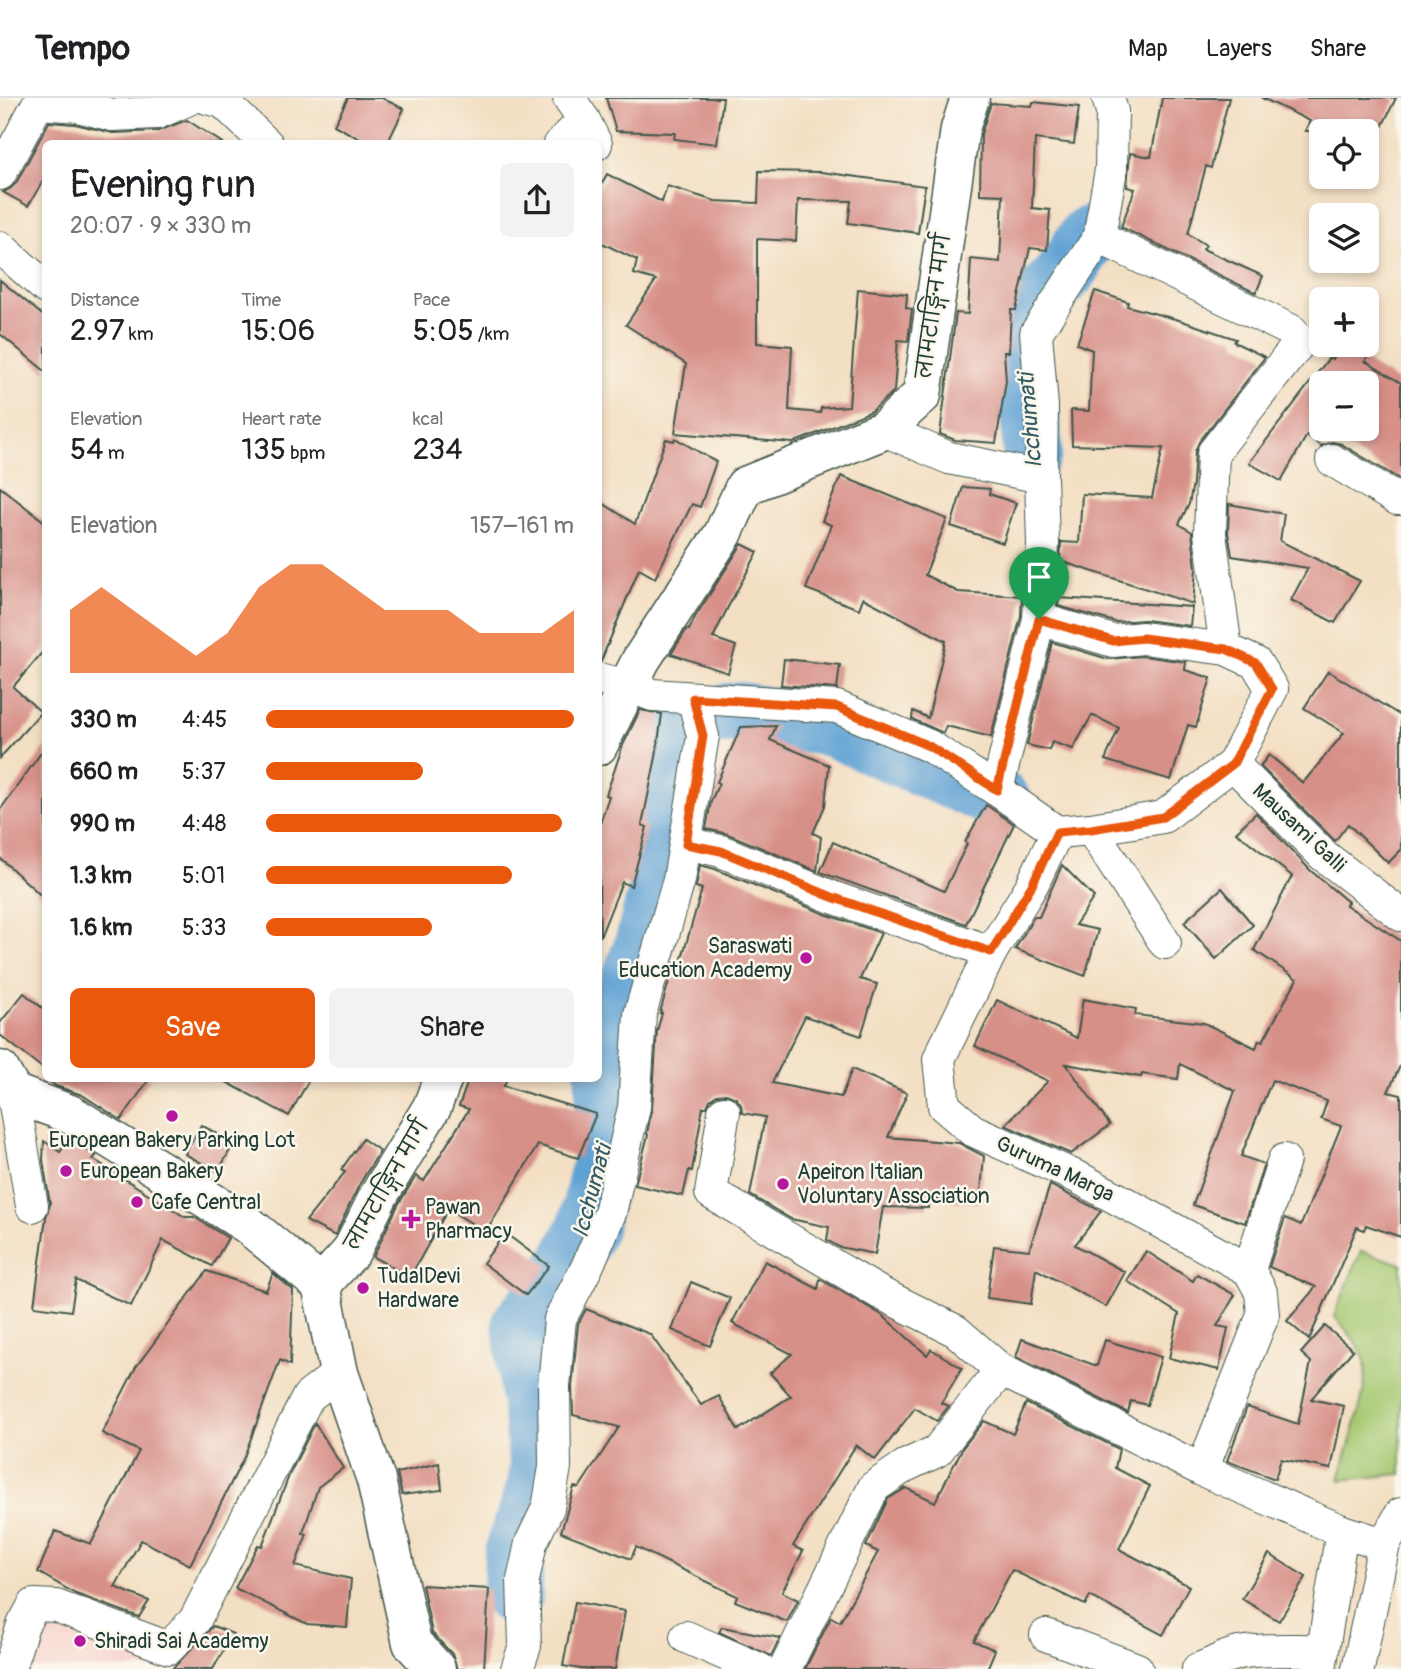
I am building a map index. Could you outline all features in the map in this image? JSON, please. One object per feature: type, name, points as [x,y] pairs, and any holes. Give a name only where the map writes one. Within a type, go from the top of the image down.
[{"type":"street","points":[[0,174],[40,100],[112,115],[157,113],[191,98]]},
{"type":"street","points":[[207,98],[223,102],[263,140]]},
{"type":"street","name":"लामटाङ्गिन मार्ग","points":[[602,730],[614,683],[641,660],[723,534],[745,486],[884,430],[922,395],[960,130],[970,98]]},
{"type":"street","points":[[997,790],[1039,619],[1044,544],[1042,406],[1036,333],[1100,237],[1111,170],[1112,111],[1108,98]]},
{"type":"street","points":[[571,140],[590,133]]},
{"type":"street","points":[[1100,237],[1292,331],[1296,337],[1298,345],[1213,453],[1210,534],[1226,649]]},
{"type":"street","points":[[0,247],[42,284]]},
{"type":"street","points":[[884,430],[948,458],[1041,477]]},
{"type":"street","points":[[1332,460],[1401,499]]},
{"type":"street","points":[[614,683],[652,695],[837,707],[929,746],[1057,832],[1163,817],[1233,764],[1272,689],[1256,663],[1226,649],[1143,638],[1113,641],[1039,619]]},
{"type":"street","points":[[517,1669],[525,1646],[523,1580],[531,1543],[548,1508],[555,1467],[554,1386],[559,1320],[587,1267],[610,1213],[634,1107],[640,1014],[665,932],[686,844],[703,736],[693,698]]},
{"type":"street","name":"Mausami Galli","points":[[1233,764],[1323,856],[1401,915]]},
{"type":"street","points":[[1091,829],[1165,943]]},
{"type":"street","name":"Guruma Marga","points":[[1057,832],[1032,885],[991,952],[939,1059],[944,1106],[972,1130],[1079,1178],[1249,1270]]},
{"type":"street","points":[[686,844],[721,851],[832,897],[991,952]]},
{"type":"street","points":[[7,1082],[70,1114],[247,1224],[321,1285],[339,1373],[376,1480],[412,1643],[436,1669]]},
{"type":"street","points":[[7,1082],[32,1206]]},
{"type":"street","name":"लामटाङ्गिन मार्ग","points":[[321,1285],[351,1252],[379,1195],[432,1107],[441,1082]]},
{"type":"street","points":[[724,1112],[711,1193],[880,1293],[956,1332],[1001,1370],[1202,1470],[1342,1531],[1384,1544]]},
{"type":"street","points":[[1202,1470],[1263,1315],[1261,1292],[1249,1270],[1284,1160]]},
{"type":"street","points":[[785,1669],[874,1488],[905,1466],[937,1451],[1001,1370]]},
{"type":"street","points":[[9,1669],[23,1625],[34,1605],[56,1606],[169,1648],[195,1620],[308,1397],[339,1373]]},
{"type":"street","points":[[1358,1669],[1384,1544],[1401,1514]]},
{"type":"street","points":[[1198,1669],[1241,1653],[1321,1660],[1342,1531]]},
{"type":"street","points":[[1046,1635],[1137,1669]]},
{"type":"street","points":[[686,1637],[758,1669]]},
{"type":"shaded area","name":"Shiradi Sai Academy","points":[[56,1613],[178,1669],[30,1669]]},
{"type":"green space","points":[[1361,1251],[1401,1264],[1401,1474],[1339,1480],[1361,1404],[1365,1361],[1357,1344],[1334,1316]]},
{"type":"building","points":[[348,98],[382,98],[404,109],[389,140],[362,140],[334,125]]},
{"type":"building","points":[[606,98],[723,98],[717,144],[674,139],[675,133],[616,131]]},
{"type":"building","points":[[1162,98],[1229,98],[1211,168],[1206,166],[1188,234],[1206,245],[1203,249],[1263,276],[1256,293],[1121,227],[1135,189],[1127,187],[1130,153],[1151,157]]},
{"type":"building","points":[[1262,98],[1396,98],[1379,133],[1379,119],[1309,121]]},
{"type":"building","points":[[1033,102],[1079,107],[1074,144],[1035,139],[1032,208],[1050,210],[1047,250],[1030,248],[1016,310],[1011,310],[1009,352],[1004,352],[1006,381],[996,443],[955,440],[940,434],[956,313],[968,314],[971,259],[1000,262],[1003,195],[980,194],[981,134],[991,103],[1032,106]]},
{"type":"building","points":[[187,120],[218,140],[42,140],[42,183],[28,206],[3,192],[16,183],[49,122],[75,124],[113,133],[158,131]]},
{"type":"building","points":[[759,171],[821,172],[925,186],[918,233],[848,223],[851,201],[798,200],[796,241],[757,239],[757,343],[792,346],[789,410],[820,413],[821,408],[849,406],[858,289],[907,294],[906,308],[912,309],[908,341],[898,340],[894,391],[872,411],[793,443],[675,433],[686,364],[626,325],[656,280],[634,274],[637,260],[602,243],[602,183],[607,174],[662,202],[667,186],[715,201],[758,203]]},
{"type":"building","points":[[0,280],[42,315],[42,369],[0,334]]},
{"type":"building","points":[[1095,291],[1128,302],[1127,306],[1236,339],[1234,342],[1265,357],[1199,442],[1195,452],[1189,504],[1179,524],[1192,532],[1196,569],[1193,604],[1060,561],[1061,542],[1079,543],[1082,494],[1152,498],[1163,448],[1072,445],[1071,410],[1089,411],[1092,350],[1077,344]]},
{"type":"building","points":[[1368,357],[1365,361],[1401,383],[1401,480],[1341,444],[1332,442],[1321,446],[1315,441],[1379,441],[1379,371],[1319,371],[1329,358]]},
{"type":"building","points":[[1309,384],[1309,437],[1307,435],[1281,481],[1249,463]]},
{"type":"building","points":[[675,438],[716,462],[700,507],[692,504],[655,578],[639,569],[602,659],[602,503],[635,524],[666,439],[674,441]]},
{"type":"building","points":[[841,476],[947,519],[925,575],[958,592],[1022,596],[1021,616],[991,737],[946,726],[943,733],[912,719],[913,711],[928,718],[946,641],[863,598],[859,609],[806,589],[831,525],[822,521]]},
{"type":"building","points":[[0,487],[42,520],[42,653],[13,687],[41,712],[0,758]]},
{"type":"building","points":[[963,487],[990,489],[989,494],[1016,503],[1003,543],[951,526]]},
{"type":"building","points":[[1229,504],[1284,514],[1280,541],[1360,581],[1335,623],[1291,600],[1308,568],[1232,556],[1228,533]]},
{"type":"building","points":[[742,544],[758,552],[713,638],[736,646],[728,673],[671,654],[687,629],[689,630]]},
{"type":"building","points":[[1059,598],[1192,607],[1190,626],[1145,620],[1115,622],[1058,606]]},
{"type":"building","points":[[1052,642],[1108,659],[1143,656],[1186,662],[1185,670],[1211,678],[1196,727],[1188,725],[1171,780],[1105,760],[1119,728],[1092,715],[1073,749],[1052,742],[1049,750],[1027,745]]},
{"type":"building","points":[[784,659],[840,665],[837,689],[781,685]]},
{"type":"building","points":[[1328,671],[1401,716],[1401,850],[1388,863],[1348,824],[1335,841],[1260,766],[1269,755],[1303,783],[1344,733],[1304,708]]},
{"type":"building","points":[[640,710],[662,714],[642,825],[647,827],[631,886],[622,882],[602,932],[602,818],[609,796],[606,795],[623,745]]},
{"type":"building","points":[[776,726],[770,740],[829,765],[825,806],[813,833],[821,837],[817,871],[728,834],[706,829],[711,801],[719,783],[717,782],[741,727]]},
{"type":"building","points":[[42,752],[42,896],[0,858],[0,810]]},
{"type":"building","points":[[986,805],[1014,824],[966,924],[820,872],[833,842],[944,891],[967,844],[965,842]]},
{"type":"building","points":[[1256,813],[1311,871],[1348,902],[1346,905],[1401,941],[1401,1064],[1388,1092],[1401,1095],[1401,1237],[1366,1225],[1364,1230],[1357,1227],[1309,1340],[1287,1321],[1316,1287],[1269,1267],[1285,1218],[1301,1225],[1341,1126],[1321,1119],[1327,1101],[1272,1080],[1241,1156],[1264,1164],[1245,1223],[1193,1205],[1235,1091],[1180,1064],[1178,1079],[1142,1074],[1141,1077],[1066,1064],[1110,1125],[1071,1154],[1005,1125],[1048,1081],[975,1046],[997,1000],[1077,1038],[1083,999],[1136,1009],[1135,1015],[1204,1023],[1256,1048],[1259,1040],[1263,1041],[1297,979],[1254,950],[1292,876],[1236,832]]},
{"type":"building","points":[[700,865],[881,933],[860,979],[877,984],[861,1036],[805,1016],[772,1083],[841,1097],[852,1069],[907,1093],[888,1137],[959,1143],[984,1156],[980,1203],[928,1199],[928,1208],[883,1207],[875,1254],[839,1247],[827,1240],[829,1227],[791,1219],[750,1195],[765,1117],[742,1113],[736,1098],[726,1094],[717,1095],[710,1100],[707,1107],[703,1107],[692,1171],[689,1170],[683,1196],[635,1185],[652,1108],[660,1013],[674,963],[680,965],[702,889],[696,887]]},
{"type":"building","points":[[1062,865],[1094,897],[1075,925],[1098,930],[1085,976],[1015,949],[1034,917],[1039,917]]},
{"type":"building","points":[[1222,888],[1253,925],[1216,959],[1184,922]]},
{"type":"building","points":[[24,993],[42,1008],[42,1068],[0,1035],[0,1023]]},
{"type":"building","points":[[50,1082],[147,1082],[121,1120],[82,1095]]},
{"type":"building","points":[[226,1082],[308,1082],[289,1116]]},
{"type":"building","points":[[468,1082],[506,1082],[504,1086],[596,1114],[578,1158],[538,1145],[486,1232],[448,1209],[410,1277],[373,1257],[398,1205],[416,1176],[424,1181],[469,1109],[459,1106]]},
{"type":"building","points":[[201,1125],[234,1143],[218,1172],[185,1154]]},
{"type":"building","points":[[69,1139],[96,1156],[93,1159],[185,1217],[194,1217],[228,1238],[212,1266],[163,1240],[131,1306],[76,1280],[71,1311],[34,1306],[50,1204],[43,1160],[44,1141],[60,1152]]},
{"type":"building","points":[[363,1139],[380,1151],[359,1185],[335,1236],[306,1221],[345,1172],[341,1170]]},
{"type":"building","points":[[1050,1185],[1101,1211],[1075,1245],[1125,1272],[1106,1307],[1036,1269],[1031,1304],[987,1298],[994,1246],[1029,1250]]},
{"type":"building","points":[[505,1233],[549,1266],[526,1295],[483,1263]]},
{"type":"building","points":[[1146,1251],[1193,1281],[1197,1274],[1235,1295],[1217,1326],[1228,1328],[1219,1370],[1169,1358],[1179,1314],[1127,1281]]},
{"type":"building","points":[[765,1261],[818,1289],[820,1279],[882,1315],[927,1355],[931,1349],[962,1368],[941,1403],[949,1406],[937,1421],[915,1408],[875,1460],[856,1445],[793,1546],[803,1551],[782,1592],[798,1600],[787,1622],[735,1601],[737,1596],[636,1547],[631,1559],[561,1532],[574,1487],[579,1488],[619,1427],[573,1415],[572,1387],[578,1324],[586,1309],[650,1334],[701,1405],[719,1396],[738,1430],[791,1396],[770,1373],[792,1354],[732,1323]]},
{"type":"building","points":[[207,1271],[266,1291],[273,1273],[293,1290],[290,1365],[280,1360],[244,1457],[190,1565],[141,1540],[115,1587],[149,1601],[139,1617],[76,1594],[38,1572],[55,1531],[91,1544],[139,1451],[102,1433],[136,1367]]},
{"type":"building","points":[[691,1282],[730,1298],[710,1346],[672,1330]]},
{"type":"building","points":[[1325,1326],[1353,1350],[1311,1399],[1344,1406],[1331,1469],[1281,1459],[1275,1479],[1227,1461],[1247,1407],[1298,1424],[1311,1362],[1301,1353]]},
{"type":"building","points":[[1022,1339],[1097,1366],[1105,1340],[1161,1357],[1147,1405],[1131,1401],[1128,1413],[1016,1357]]},
{"type":"building","points":[[1026,1403],[1119,1449],[1115,1468],[1150,1486],[1119,1549],[1189,1586],[1163,1635],[1090,1596],[1085,1605],[1012,1570],[974,1641],[995,1650],[987,1669],[805,1669],[831,1617],[840,1622],[878,1552],[866,1546],[888,1499],[906,1488],[935,1502],[963,1447],[984,1421],[1013,1434]]},
{"type":"building","points":[[315,1423],[343,1468],[318,1487],[303,1533],[307,1534],[295,1566],[351,1579],[347,1627],[307,1624],[235,1588],[258,1545],[262,1546],[290,1473]]},
{"type":"building","points":[[439,1463],[442,1490],[402,1495],[397,1473]]},
{"type":"building","points":[[1269,1554],[1306,1577],[1279,1621],[1242,1599]]},
{"type":"building","points":[[422,1585],[489,1589],[484,1669],[457,1669],[452,1654],[432,1633]]},
{"type":"building","points":[[575,1602],[625,1611],[615,1669],[563,1666]]},
{"type":"building","points":[[213,1626],[233,1634],[213,1669],[172,1669]]},
{"type":"building","points":[[722,1627],[780,1638],[771,1656],[719,1632]]},
{"type":"waterway","name":"Icchumati","points":[[1032,452],[1020,325],[1031,309],[1066,272],[1088,236]]},
{"type":"waterway","name":"Icchumati","points":[[725,714],[738,712],[832,727],[1001,801]]},
{"type":"waterway","name":"Icchumati","points":[[513,1595],[514,1553],[537,1486],[539,1466],[522,1324],[567,1267],[587,1228],[607,1141],[604,1061],[645,941],[670,845],[685,721]]},
{"type":"place","name":"Saraswati Education Academy","points":[[806,958]]},
{"type":"place","name":"European Bakery Parking Lot","points":[[172,1116]]},
{"type":"place","name":"European Bakery","points":[[66,1171]]},
{"type":"place","name":"Apeiron Italian Voluntary Association","points":[[783,1184]]},
{"type":"place","name":"Cafe Central","points":[[137,1202]]},
{"type":"place","name":"Pawan Pharmacy","points":[[411,1219]]},
{"type":"place","name":"TudalDevi Hardware","points":[[363,1288]]},
{"type":"place","name":"Shiradi Sai Academy","points":[[80,1641]]},
{"type":"route","points":[[1039,619],[1113,641],[1143,638],[1226,649],[1256,663],[1272,689],[1233,764],[1163,817],[1057,832],[1032,885],[991,952],[832,897],[721,851],[686,844],[703,736],[693,698],[837,707],[929,746],[997,790],[1039,619]]}]
